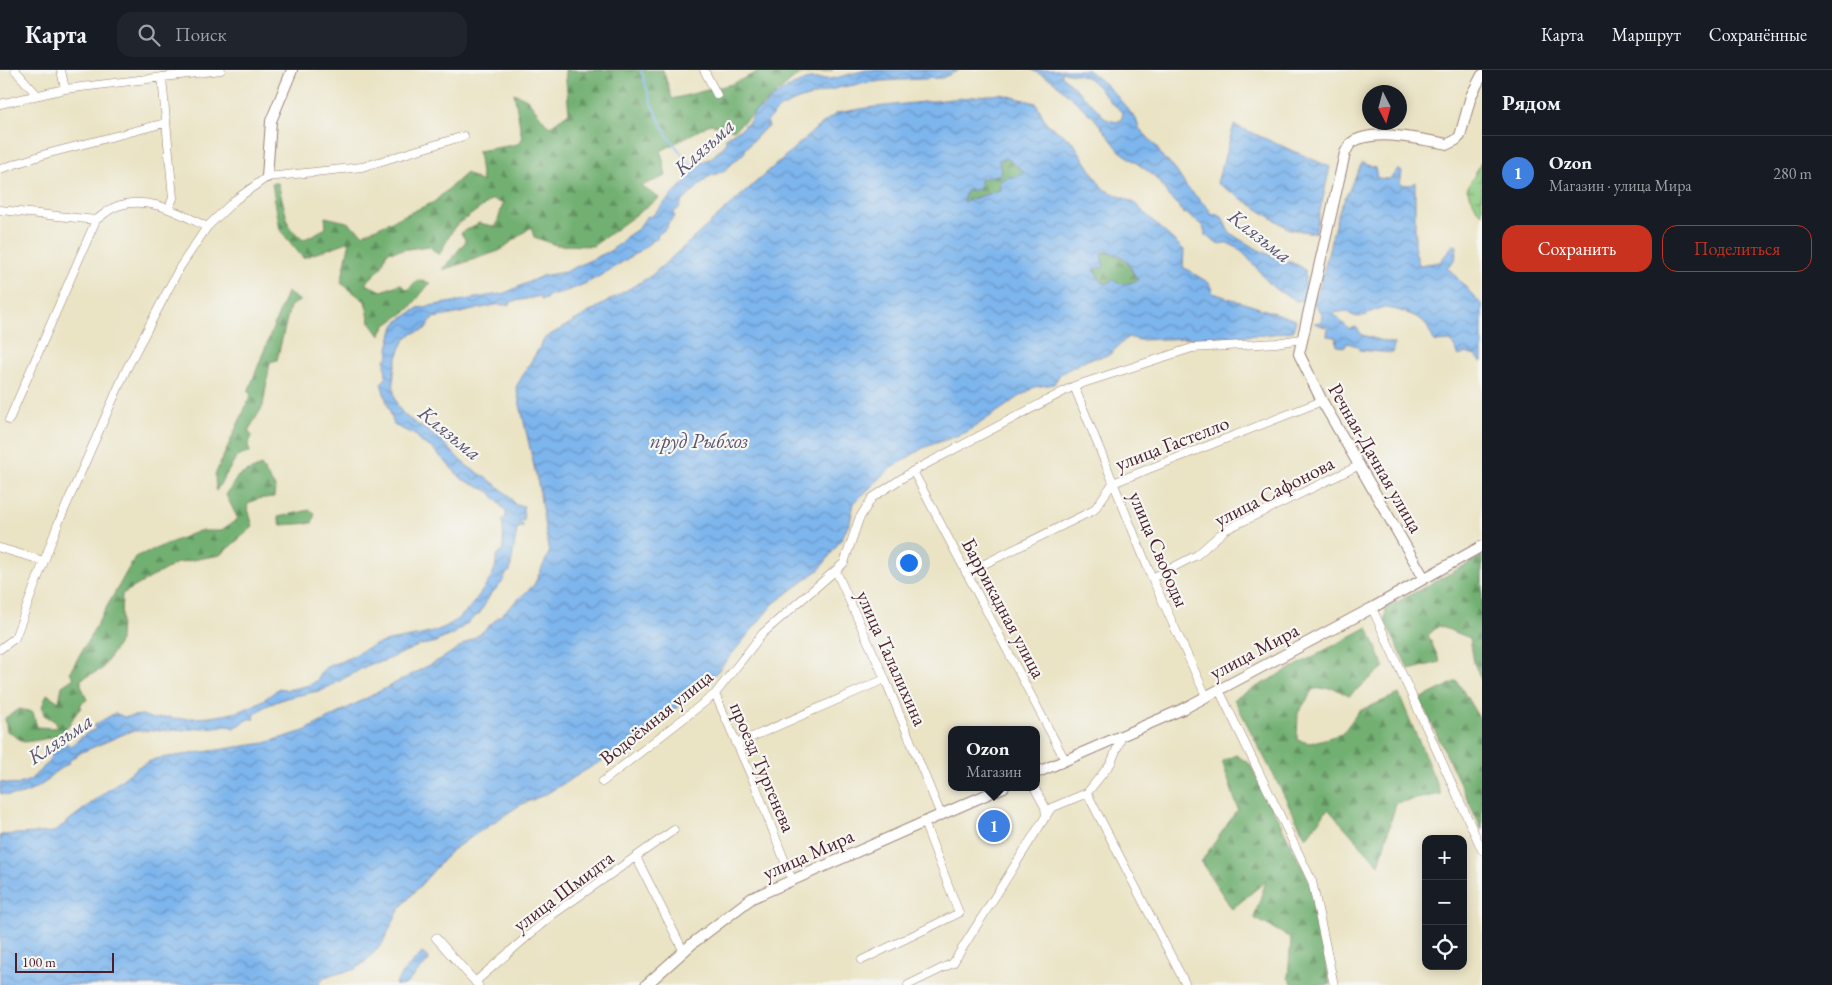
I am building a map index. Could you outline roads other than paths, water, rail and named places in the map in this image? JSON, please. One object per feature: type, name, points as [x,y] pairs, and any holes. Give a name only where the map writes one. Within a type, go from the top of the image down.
[{"type":"street","points":[[15,70],[37,95]]},
{"type":"street","points":[[62,70],[65,89]]},
{"type":"street","points":[[0,104],[65,89],[221,70]]},
{"type":"street","points":[[266,177],[271,121],[292,70]]},
{"type":"street","points":[[704,70],[717,95]]},
{"type":"street","points":[[1301,339],[1345,153],[1350,144],[1364,136],[1388,135],[1448,144],[1456,140],[1460,136],[1471,96],[1482,75]]},
{"type":"street","points":[[162,77],[173,198],[170,208]]},
{"type":"street","points":[[0,169],[46,154],[165,123]]},
{"type":"street","points":[[0,649],[15,638],[44,561],[126,370],[180,267],[207,227],[235,200],[266,177],[362,167],[464,136]]},
{"type":"street","points":[[9,420],[96,220],[115,207],[138,202],[170,208],[207,227]]},
{"type":"street","points":[[0,210],[96,220]]},
{"type":"street","name":"Речная-Дачная улица","points":[[1301,339],[1299,354],[1322,402],[1424,578]]},
{"type":"street","name":"Водоёмная улица","points":[[602,782],[715,694],[763,633],[844,563],[859,519],[872,498],[913,472],[1074,386],[1192,348],[1276,343],[1301,339]]},
{"type":"street","name":"улица Свободы","points":[[1074,386],[1152,578],[1206,696]]},
{"type":"street","name":"улица Гастелло","points":[[966,573],[1094,510],[1114,483],[1322,402]]},
{"type":"street","name":"улица Сафонова","points":[[1152,578],[1197,556],[1226,530],[1360,465]]},
{"type":"street","name":"Баррикадная улица","points":[[913,472],[1065,760]]},
{"type":"street","name":"улица Мира","points":[[1040,771],[1122,736],[1219,690],[1372,608],[1482,546]]},
{"type":"street","points":[[0,548],[44,561]]},
{"type":"street","name":"улица Талалихина","points":[[836,571],[885,679],[941,815]]},
{"type":"street","points":[[1372,608],[1482,850]]},
{"type":"street","points":[[736,744],[885,679]]},
{"type":"street","points":[[1219,690],[1312,881],[1334,985]]},
{"type":"street","name":"проезд Тургенева","points":[[715,694],[756,787],[792,880]]},
{"type":"street","points":[[908,985],[953,963],[1052,808],[1087,793],[1111,763],[1122,736]]},
{"type":"street","name":"улица Мира","points":[[646,985],[752,898],[995,791]]},
{"type":"street","points":[[1036,791],[1045,807],[1046,817]]},
{"type":"street","points":[[1087,793],[1186,985]]},
{"type":"street","points":[[862,960],[959,913],[924,822]]},
{"type":"street","name":"улица Шмидта","points":[[477,983],[552,915],[674,830]]},
{"type":"street","points":[[636,857],[684,952]]},
{"type":"street","points":[[436,938],[477,983]]},
{"type":"water","points":[[866,70],[959,70],[942,78],[881,81],[841,87],[798,100],[780,108],[767,121],[769,127],[766,127],[745,149],[745,152],[724,171],[708,177],[681,203],[680,207],[673,213],[675,217],[668,223],[667,228],[657,235],[657,239],[617,265],[584,284],[560,293],[548,295],[546,299],[541,300],[541,296],[511,302],[508,305],[495,305],[433,318],[425,329],[412,334],[404,342],[397,357],[394,372],[394,388],[399,409],[405,416],[441,441],[465,465],[503,490],[515,505],[524,506],[524,521],[519,520],[523,528],[520,527],[517,530],[510,571],[490,595],[480,613],[455,633],[433,643],[420,645],[384,661],[370,664],[323,690],[286,698],[266,706],[255,714],[254,720],[251,718],[234,728],[228,726],[180,730],[131,731],[82,752],[48,778],[47,781],[30,791],[19,795],[0,793],[0,782],[17,785],[30,780],[48,763],[55,749],[66,743],[70,746],[84,735],[96,729],[94,727],[96,724],[115,713],[124,717],[142,715],[153,719],[230,714],[255,705],[279,688],[287,690],[312,684],[326,667],[351,657],[370,646],[437,631],[452,623],[464,613],[493,574],[496,556],[502,552],[502,520],[506,517],[506,512],[490,492],[462,479],[432,448],[421,442],[417,436],[394,425],[381,383],[386,378],[385,360],[389,355],[388,348],[394,326],[418,308],[505,293],[542,276],[565,272],[610,251],[638,229],[646,217],[652,216],[702,162],[711,158],[726,144],[726,137],[748,124],[755,111],[762,108],[775,96],[793,85],[809,79],[831,79]]},
{"type":"water","points":[[1032,70],[1088,70],[1106,85],[1136,119],[1139,128],[1155,145],[1164,159],[1173,166],[1186,186],[1210,212],[1222,217],[1229,231],[1258,250],[1295,264],[1305,270],[1305,288],[1308,290],[1306,300],[1296,301],[1276,289],[1246,256],[1234,246],[1217,244],[1205,236],[1205,231],[1201,225],[1186,213],[1184,214],[1153,175],[1120,151],[1094,118],[1052,80]],"holes":[[[1061,72],[1077,74],[1088,78],[1097,86],[1123,114],[1121,120],[1116,122],[1106,119],[1063,77]]]},
{"type":"water","name":"пруд Рыбхоз","points":[[1001,94],[1036,103],[1047,124],[1073,142],[1103,189],[1133,202],[1184,250],[1183,267],[1209,283],[1213,293],[1296,320],[1293,331],[1265,335],[1140,340],[1128,337],[1109,355],[1086,360],[1060,374],[1054,384],[1034,387],[967,432],[923,448],[891,468],[854,503],[850,522],[842,538],[820,569],[773,604],[718,671],[690,698],[628,745],[546,794],[520,805],[452,850],[400,908],[382,944],[356,969],[324,977],[319,985],[0,985],[0,835],[54,832],[138,767],[155,759],[265,743],[304,731],[441,659],[480,634],[534,585],[549,553],[539,488],[516,387],[545,338],[651,276],[819,126],[837,113],[866,108]],"holes":[[[1007,158],[1024,172],[999,182],[1000,190],[963,202],[966,191],[980,189],[980,179],[1001,174],[999,160]],[[1106,252],[1124,258],[1138,280],[1125,284],[1113,280],[1106,284],[1100,281],[1094,269],[1104,267],[1101,253]]]},
{"type":"water","points":[[1234,125],[1330,167],[1315,233],[1289,229],[1217,183]]},
{"type":"water","points":[[1362,163],[1375,168],[1377,178],[1390,179],[1398,169],[1402,172],[1400,184],[1410,185],[1415,182],[1415,251],[1419,265],[1440,262],[1453,245],[1457,246],[1455,260],[1447,267],[1482,305],[1482,362],[1475,356],[1466,353],[1459,356],[1451,341],[1435,342],[1423,321],[1397,310],[1382,308],[1361,317],[1346,311],[1333,313],[1349,329],[1356,327],[1362,335],[1394,344],[1393,353],[1359,350],[1358,346],[1347,343],[1345,347],[1337,346],[1336,337],[1327,336],[1328,328],[1314,323],[1321,322],[1322,313],[1312,302],[1319,290],[1338,213]]},
{"type":"water","points":[[422,953],[429,958],[428,962],[405,985],[395,985],[402,973]]},
{"type":"waterway","name":"Клязьма","points":[[641,70],[653,108],[667,135],[696,172]]},
{"type":"place","name":"Ozon","points":[[994,826]]}]
